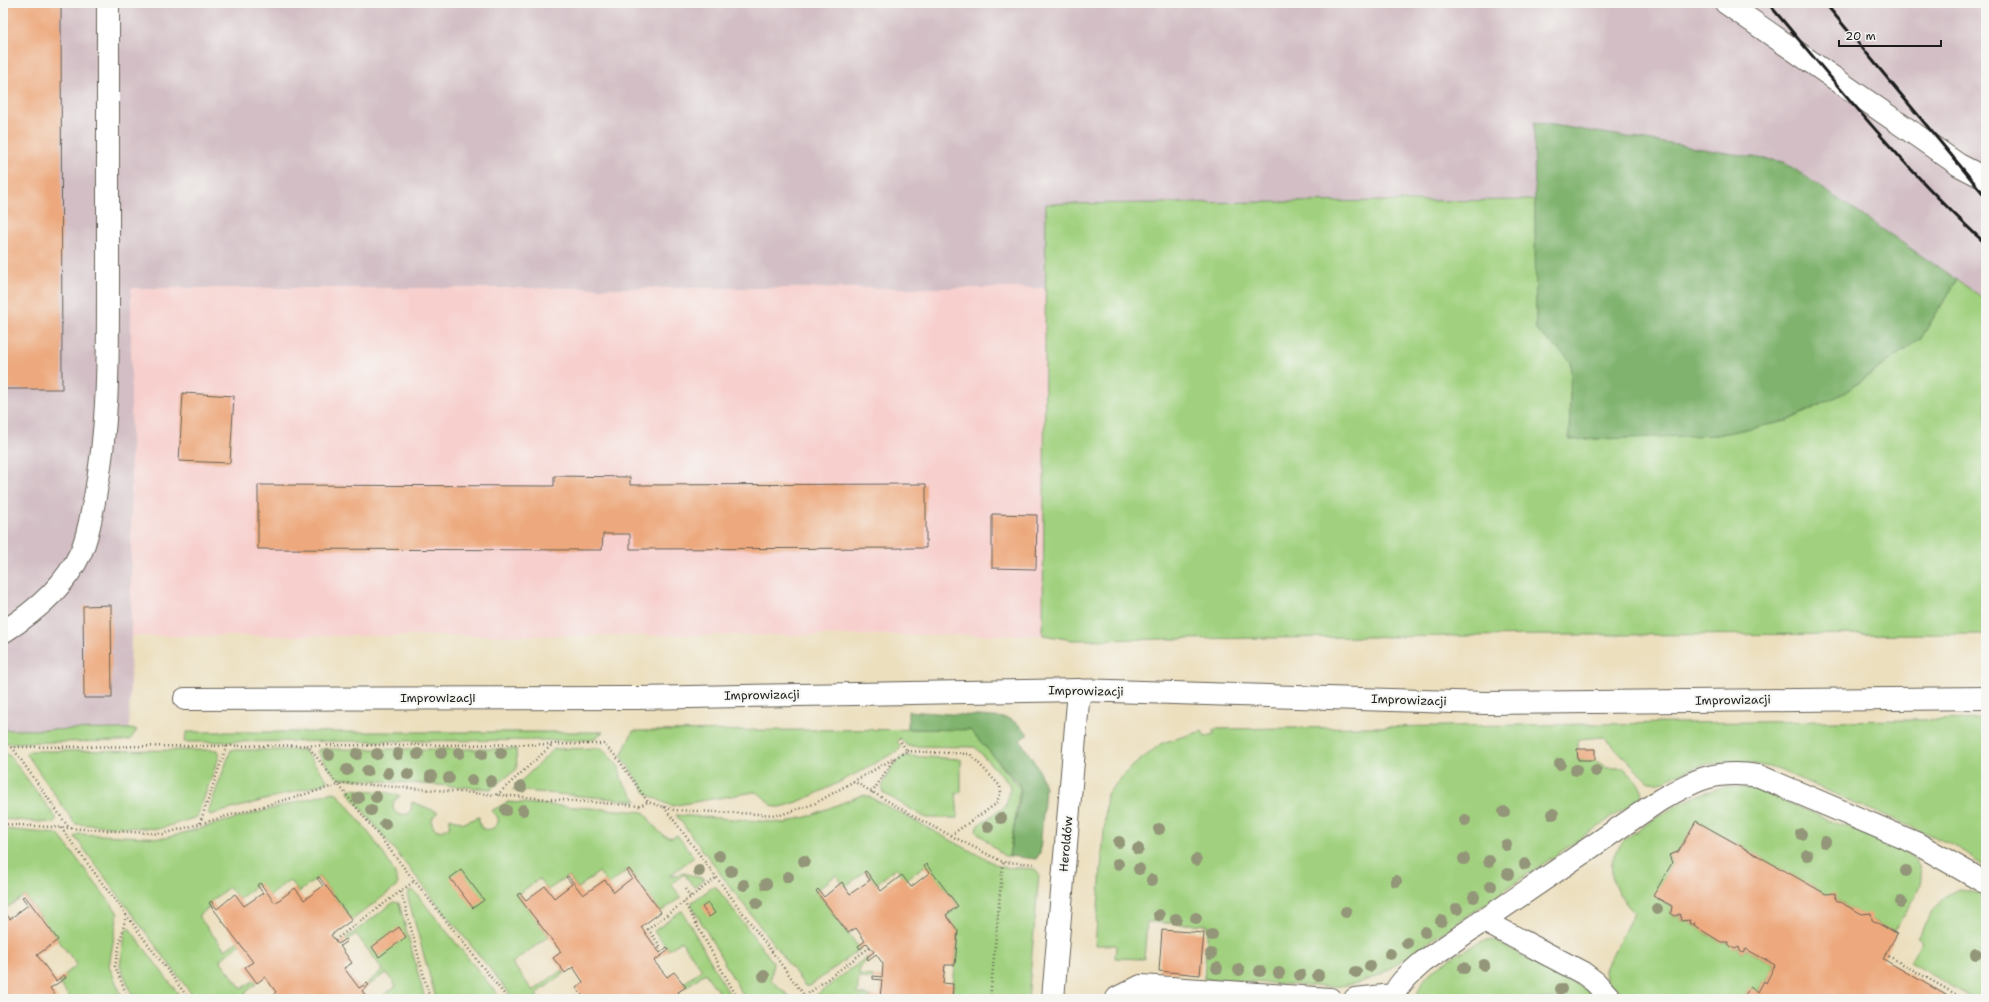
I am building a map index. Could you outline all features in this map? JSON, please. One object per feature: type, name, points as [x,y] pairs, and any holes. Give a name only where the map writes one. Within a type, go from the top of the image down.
[{"type":"street","points":[[3,632],[39,606],[57,588],[70,570],[80,552],[87,534],[101,467],[108,388],[108,3]]},
{"type":"street","points":[[1726,3],[1959,165],[1986,179]]},
{"type":"street","name":"Improwizacji","points":[[185,699],[630,698],[1079,690],[1485,703],[1986,698]]},
{"type":"street","name":"Heroldów","points":[[1053,999],[1079,690]]},
{"type":"street","points":[[1354,999],[1393,997],[1406,979],[1423,962],[1482,920],[1660,800],[1694,780],[1742,773],[1759,776],[1916,843],[1986,883]]},
{"type":"street","points":[[1482,920],[1583,973],[1595,982],[1611,999]]},
{"type":"street","points":[[1119,999],[1117,998],[1141,986],[1330,999]]},
{"type":"path","points":[[899,740],[907,751]]},
{"type":"path","points":[[497,795],[553,744]]},
{"type":"path","points":[[3,747],[604,744],[618,759],[648,802],[674,810],[780,815],[811,806],[907,751],[970,754],[1000,786],[1001,792],[996,804],[951,835]]},
{"type":"path","points":[[200,823],[227,745]]},
{"type":"path","points":[[307,745],[413,882],[508,999]]},
{"type":"path","points":[[12,747],[70,828]]},
{"type":"path","points":[[872,792],[896,757]]},
{"type":"path","points":[[853,781],[1003,862],[1037,864]]},
{"type":"path","points":[[3,824],[163,834],[344,783],[640,806],[648,802]]},
{"type":"path","points":[[663,806],[806,998],[870,947]]},
{"type":"path","points":[[61,828],[189,999]]},
{"type":"path","points":[[990,999],[1003,862]]},
{"type":"path","points":[[644,932],[716,878]]},
{"type":"path","points":[[335,940],[413,882]]},
{"type":"path","points":[[685,889],[691,897]]},
{"type":"path","points":[[401,891],[430,999]]},
{"type":"path","points":[[684,902],[738,999]]},
{"type":"path","points":[[126,914],[115,966],[128,999]]},
{"type":"path","points":[[648,929],[661,947],[658,949]]},
{"type":"path","points":[[1885,954],[1964,999]]},
{"type":"shaded area","points":[[3,3],[1986,3],[1986,300],[1784,162],[1534,123],[1535,200],[1046,204],[1046,288],[131,288],[131,636],[129,729],[3,730]]},
{"type":"shaded area","points":[[131,288],[1046,288],[1043,635],[131,636]]},
{"type":"green space","points":[[1534,122],[1784,162],[1957,280],[1921,338],[1844,393],[1787,421],[1717,435],[1569,440],[1571,361],[1536,330]]},
{"type":"green space","points":[[1535,200],[1536,329],[1571,361],[1569,440],[1787,421],[1844,393],[1921,338],[1957,280],[1986,300],[1986,634],[1563,635],[1072,640],[1043,635],[1046,204]]},
{"type":"green space","points":[[908,711],[1006,718],[1016,723],[1028,734],[1020,740],[1038,768],[1045,787],[1040,853],[1036,859],[1009,856],[1021,790],[1018,783],[970,730],[908,729]]},
{"type":"green space","points":[[1986,719],[1986,868],[1957,847],[1779,770],[1735,762],[1713,764],[1690,769],[1666,781],[1655,783],[1649,782],[1604,737],[1578,739],[1578,760],[1595,760],[1607,768],[1624,768],[1640,786],[1640,798],[1383,973],[1369,979],[1342,986],[1327,987],[1204,979],[1208,925],[1147,922],[1144,959],[1115,958],[1116,945],[1095,945],[1107,794],[1129,769],[1162,743],[1202,731],[1205,737],[1214,734],[1214,729]]},
{"type":"green space","points":[[967,729],[973,732],[1020,788],[1009,856],[1004,856],[976,831],[977,826],[1006,806],[1010,788],[1009,784],[975,747],[907,746],[900,738],[897,741],[901,747],[899,750],[856,774],[800,801],[785,806],[776,807],[770,804],[760,794],[754,792],[671,806],[647,794],[621,756],[633,731]]},
{"type":"green space","points":[[3,730],[137,730],[130,740],[121,741],[3,743]]},
{"type":"green space","points":[[187,732],[603,732],[594,739],[590,740],[184,742]]},
{"type":"green space","points":[[602,748],[619,767],[622,781],[637,801],[513,790],[554,749]]},
{"type":"green space","points":[[319,749],[516,749],[517,769],[491,789],[339,778],[335,776],[317,752]]},
{"type":"green space","points":[[217,750],[220,754],[197,817],[159,829],[75,824],[26,753],[30,751]]},
{"type":"green space","points":[[231,750],[304,750],[328,781],[326,783],[210,815],[208,812]]},
{"type":"green space","points":[[3,752],[10,756],[57,819],[53,823],[3,819]]},
{"type":"green space","points":[[905,756],[961,759],[961,792],[956,793],[958,818],[926,818],[882,791],[884,782],[893,766],[897,761]]},
{"type":"green space","points":[[1725,787],[1746,788],[1765,793],[1902,850],[1914,859],[1920,868],[1921,878],[1918,889],[1913,900],[1893,932],[1696,821],[1678,852],[1669,855],[1672,863],[1654,896],[1672,907],[1671,914],[1675,916],[1680,914],[1682,921],[1690,920],[1689,923],[1693,925],[1694,922],[1695,926],[1721,942],[1728,942],[1735,949],[1739,947],[1740,951],[1743,953],[1746,949],[1775,965],[1766,983],[1763,982],[1758,992],[1750,988],[1743,999],[1633,999],[1612,987],[1606,979],[1605,969],[1634,912],[1621,897],[1613,878],[1613,860],[1616,851],[1631,835],[1674,807],[1699,795]]},
{"type":"green space","points":[[349,789],[385,792],[400,796],[394,801],[393,805],[394,811],[400,815],[409,814],[412,802],[438,812],[433,818],[432,824],[435,829],[442,831],[449,827],[450,818],[464,823],[479,817],[480,824],[483,828],[488,830],[496,825],[498,821],[497,816],[491,811],[508,802],[644,812],[658,831],[667,837],[677,835],[694,857],[669,876],[684,873],[705,879],[694,887],[684,874],[671,884],[681,897],[661,912],[629,869],[608,885],[599,872],[578,888],[568,876],[548,890],[539,879],[517,895],[549,936],[512,963],[533,991],[562,970],[565,973],[536,994],[539,999],[514,999],[348,792]]},
{"type":"green space","points":[[333,792],[337,793],[372,837],[388,862],[398,883],[396,887],[352,920],[319,877],[299,892],[289,880],[269,896],[259,884],[239,899],[229,887],[209,903],[211,906],[198,916],[225,950],[238,941],[240,944],[220,960],[242,989],[254,980],[257,983],[245,993],[249,999],[195,999],[75,837],[78,834],[165,838]]},
{"type":"green space","points":[[862,795],[868,796],[1001,867],[1035,869],[1039,874],[1028,999],[952,999],[958,931],[946,915],[958,906],[926,865],[905,880],[896,868],[876,884],[866,871],[845,887],[836,875],[816,891],[860,949],[810,986],[805,986],[676,815],[786,823],[803,817],[804,818]]},
{"type":"green space","points":[[3,829],[58,834],[118,913],[109,966],[123,999],[71,999],[59,983],[66,978],[64,975],[77,965],[25,896],[3,910]]},
{"type":"green space","points":[[714,886],[773,962],[771,980],[792,999],[745,999],[692,906],[692,902]]},
{"type":"green space","points":[[1961,889],[1977,892],[1986,898],[1986,999],[1974,999],[1910,962],[1922,941],[1917,938],[1930,915],[1946,896]]},
{"type":"green space","points":[[410,890],[415,892],[501,999],[436,999],[407,894]]},
{"type":"green space","points":[[394,902],[399,903],[425,999],[379,999],[396,986],[386,973],[369,985],[367,983],[383,970],[356,934],[347,941],[345,939]]},
{"type":"green space","points":[[681,911],[732,999],[724,999],[722,997],[712,999],[719,993],[705,973],[686,987],[683,984],[702,969],[681,941],[669,950],[654,931]]},
{"type":"green space","points":[[129,928],[182,999],[151,999],[152,996],[132,995],[120,965],[126,930]]},
{"type":"green space","points":[[1486,940],[1495,941],[1593,993],[1599,999],[1416,999],[1424,980],[1429,974],[1456,955]]},
{"type":"green space","points":[[867,957],[868,960],[860,966],[859,975],[873,976],[873,979],[859,978],[857,994],[871,996],[871,999],[815,999],[815,996]]},
{"type":"building","points":[[3,3],[61,3],[62,389],[3,389]]},
{"type":"building","points":[[183,393],[234,396],[230,463],[179,461]]},
{"type":"building","points":[[554,476],[630,477],[630,485],[926,484],[926,548],[630,549],[630,534],[603,534],[602,550],[258,549],[258,485],[554,486]]},
{"type":"building","points":[[992,514],[1037,515],[1036,569],[992,568]]},
{"type":"building","points":[[111,605],[112,698],[84,698],[83,606]]},
{"type":"building","points":[[1577,749],[1595,749],[1595,760],[1578,760]]},
{"type":"building","points":[[1696,821],[1826,894],[1835,893],[1836,900],[1862,914],[1871,913],[1872,920],[1897,934],[1883,959],[1953,999],[1743,999],[1750,987],[1758,992],[1764,981],[1766,983],[1775,965],[1746,949],[1743,953],[1740,951],[1739,947],[1735,949],[1729,945],[1728,942],[1721,942],[1695,926],[1694,922],[1693,925],[1689,923],[1690,920],[1682,921],[1680,914],[1675,916],[1671,913],[1672,906],[1653,896],[1672,863],[1669,855],[1678,852]]},
{"type":"building","points":[[926,864],[958,906],[946,915],[958,931],[955,965],[945,965],[943,983],[953,984],[952,999],[871,999],[871,996],[880,997],[882,980],[873,979],[873,976],[882,977],[883,964],[876,954],[868,960],[867,957],[874,952],[867,943],[860,949],[858,946],[865,941],[856,928],[848,933],[816,891],[818,889],[824,897],[842,882],[850,894],[870,880],[864,872],[866,871],[881,891],[902,875],[911,887],[929,873],[924,866]]},
{"type":"building","points":[[629,869],[661,912],[641,927],[660,953],[667,947],[669,950],[654,961],[667,977],[674,972],[686,987],[678,992],[683,999],[597,999],[595,997],[592,999],[585,999],[576,988],[583,982],[573,967],[565,973],[553,958],[561,952],[517,895],[520,893],[526,900],[545,886],[554,898],[572,884],[566,877],[568,876],[583,895],[605,880],[614,892],[632,878],[627,871]]},
{"type":"building","points":[[461,870],[484,900],[473,908],[450,878]]},
{"type":"building","points":[[319,877],[352,920],[331,935],[338,944],[345,939],[347,941],[340,946],[352,963],[344,968],[359,988],[367,983],[369,985],[362,991],[368,999],[269,999],[276,992],[265,977],[257,983],[245,967],[253,962],[209,903],[211,901],[217,909],[235,894],[244,906],[263,893],[257,885],[260,883],[275,903],[295,888],[304,900],[323,886],[317,878]]},
{"type":"building","points":[[25,896],[58,940],[37,955],[56,981],[64,975],[66,978],[50,988],[58,999],[3,999],[3,910],[10,919],[28,905],[22,897]]},
{"type":"building","points":[[708,903],[715,913],[709,917],[702,907]]},
{"type":"building","points":[[399,927],[406,937],[379,957],[372,947]]},
{"type":"building","points":[[1162,930],[1204,933],[1200,975],[1159,971]]},
{"type":"railway","points":[[1768,3],[1900,158],[1986,244]]},
{"type":"railway","points":[[1825,3],[1986,197]]}]
